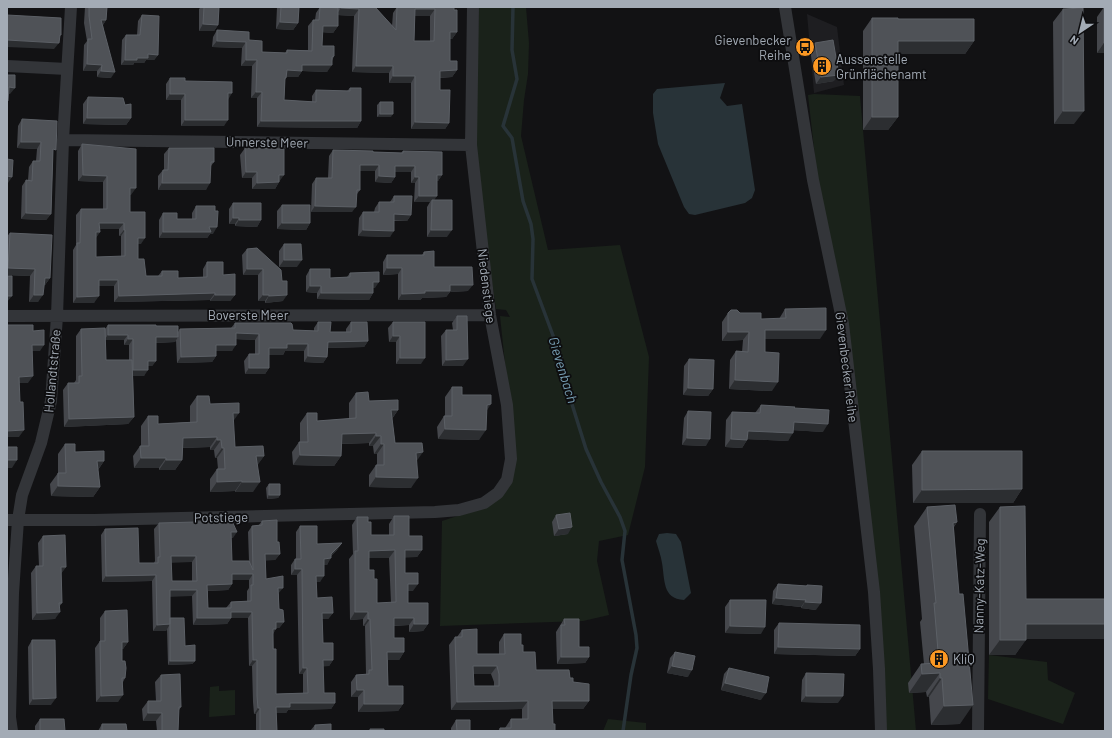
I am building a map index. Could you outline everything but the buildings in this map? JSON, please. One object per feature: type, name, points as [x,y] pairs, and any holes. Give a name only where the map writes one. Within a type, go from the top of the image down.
[{"type":"street","name":"Hollandtstraße","points":[[12,731],[10,717],[13,520],[41,443],[50,409],[57,316],[62,140],[71,7]]},
{"type":"street","name":"Niedenstiege","points":[[435,512],[458,510],[484,503],[498,493],[507,480],[511,459],[507,405],[490,315],[471,145],[473,7]]},
{"type":"street","name":"Gievenbecker Reihe","points":[[785,7],[813,180],[843,324],[874,592],[881,731]]},
{"type":"street","points":[[7,66],[67,69]]},
{"type":"street","name":"Unnerste Meer","points":[[62,140],[471,145]]},
{"type":"street","name":"Boverste Meer","points":[[7,316],[490,315]]},
{"type":"street","name":"Potstiege","points":[[13,520],[435,512]]},
{"type":"street","name":"Nanny-Katz-Weg","points":[[978,731],[980,514]]},
{"type":"shaded area","points":[[479,7],[526,7],[529,43],[528,74],[521,136],[548,250],[620,245],[649,357],[645,467],[628,535],[599,541],[597,561],[609,615],[583,621],[440,626],[442,521],[485,507],[510,482],[506,373],[500,316],[510,317],[506,310],[496,309],[478,179],[476,103]]},
{"type":"shaded area","points":[[807,14],[837,27],[844,85],[814,93]]},
{"type":"shaded area","points":[[725,83],[720,98],[727,106],[742,104],[755,190],[752,198],[745,203],[695,215],[689,214],[684,207],[658,144],[653,113],[653,94],[657,89]]},
{"type":"shaded area","points":[[808,95],[860,96],[916,731],[886,731],[840,293],[821,211]]},
{"type":"shaded area","points":[[659,534],[676,534],[681,542],[691,593],[684,600],[677,599],[672,596],[668,592],[664,581],[662,560],[656,541]]},
{"type":"shaded area","points":[[989,655],[1047,662],[1048,680],[1075,693],[1063,724],[988,699]]},
{"type":"shaded area","points":[[219,686],[219,691],[235,690],[235,715],[209,717],[210,687]]},
{"type":"shaded area","points":[[608,719],[646,723],[646,731],[603,731]]},
{"type":"waterway","name":"Gievenbach","points":[[513,7],[512,50],[517,79],[503,126],[512,138],[523,201],[531,224],[533,239],[532,279],[561,357],[571,401],[586,449],[601,482],[620,517],[625,531],[622,560],[637,648],[631,675],[623,731]]},
{"type":"place","name":"Gievenbecker Reihe","points":[[805,47]]},
{"type":"place","name":"Aussenstelle Grünflächenamt","points":[[822,66]]},
{"type":"place","name":"KliQ","points":[[939,659]]}]
